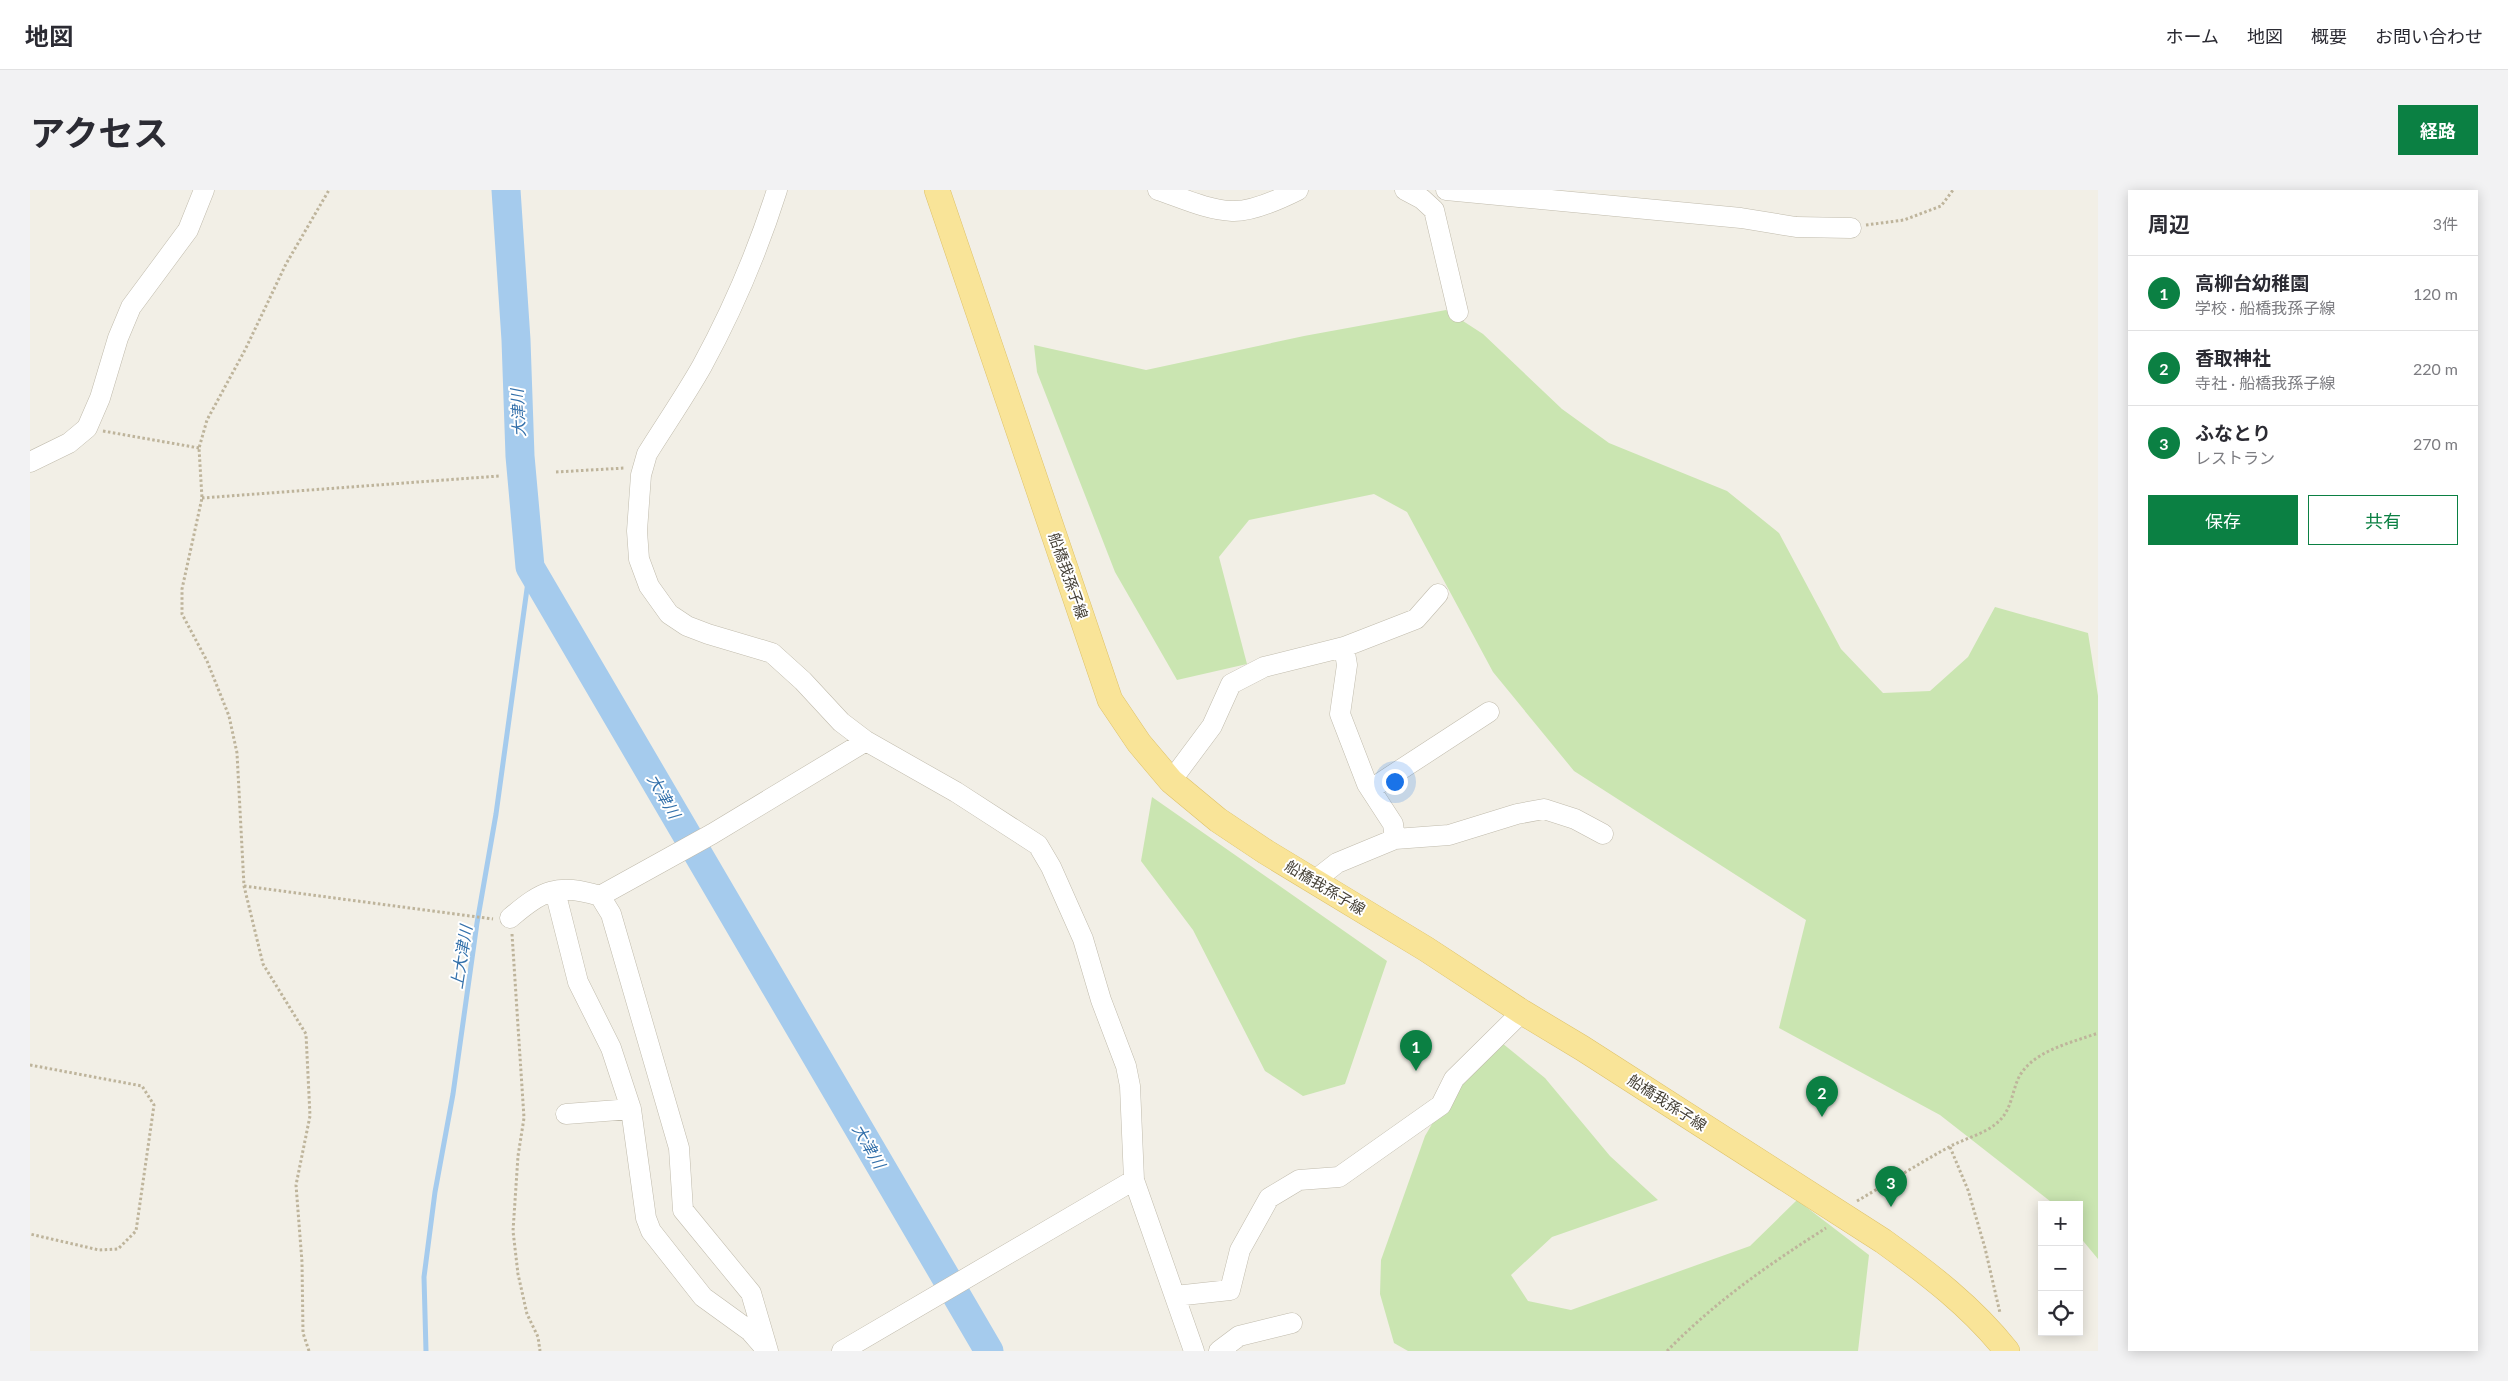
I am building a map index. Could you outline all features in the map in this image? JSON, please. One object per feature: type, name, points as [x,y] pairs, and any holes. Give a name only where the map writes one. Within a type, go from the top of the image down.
[{"type":"main road","name":"船橋我孫子線","points":[[937,190],[1110,700],[1139,743],[1171,782],[1218,820],[1582,1048],[1921,1268],[1962,1302],[1989,1329],[2007,1351]]},
{"type":"street","points":[[30,462],[69,443],[88,428],[130,307],[188,230],[204,190]]},
{"type":"street","points":[[777,190],[752,258],[702,366],[647,454],[642,468],[637,531],[640,559],[649,586],[669,614],[687,626],[772,653],[803,681],[841,722],[866,741],[956,792],[1038,845],[1052,867],[1083,940],[1101,1000],[1126,1066],[1130,1086],[1134,1180],[1194,1351]]},
{"type":"street","points":[[1158,190],[1199,204],[1233,211],[1276,201],[1298,190]]},
{"type":"street","points":[[1414,194],[1445,190],[1741,218],[1796,227],[1851,228]]},
{"type":"street","points":[[1414,194],[1434,210],[1458,312]]},
{"type":"street","points":[[1171,782],[1212,726],[1230,684],[1264,667],[1344,647],[1416,619],[1438,594]]},
{"type":"street","points":[[1344,647],[1347,665],[1340,714],[1371,789],[1393,824],[1395,839]]},
{"type":"street","points":[[1371,789],[1489,712]]},
{"type":"street","points":[[600,896],[683,848],[712,834],[866,741]]},
{"type":"street","points":[[1314,881],[1336,863],[1395,839],[1449,835],[1544,808],[1574,819],[1603,834]]},
{"type":"street","points":[[510,918],[542,893],[580,890],[600,896],[611,914],[680,1148],[683,1210],[751,1293],[767,1351]]},
{"type":"street","points":[[555,891],[578,982],[611,1048],[631,1109],[646,1218],[650,1231],[703,1297],[750,1331],[767,1351]]},
{"type":"street","points":[[1175,1296],[1230,1290],[1240,1250],[1269,1198],[1299,1180],[1339,1177],[1441,1105],[1454,1079],[1522,1012]]},
{"type":"street","points":[[566,1114],[631,1109]]},
{"type":"street","points":[[842,1351],[1134,1180]]},
{"type":"street","points":[[1219,1351],[1239,1336],[1292,1323]]},
{"type":"path","points":[[309,1351],[303,1333],[302,1262],[296,1185],[310,1116],[306,1034],[263,964],[244,886],[237,754],[231,726],[207,661],[182,614],[182,589],[202,498],[199,448],[207,420],[286,264],[329,190]]},
{"type":"path","points":[[1851,228],[1904,220],[1941,206],[1953,190]]},
{"type":"path","points":[[88,428],[199,448]]},
{"type":"path","points":[[556,472],[642,468]]},
{"type":"path","points":[[202,498],[499,476]]},
{"type":"path","points":[[244,886],[485,918]]},
{"type":"path","points":[[510,918],[524,1118],[518,1156],[513,1231],[523,1298],[527,1314],[538,1337],[540,1351]]},
{"type":"path","points":[[1667,1351],[1699,1318],[1754,1274],[1840,1215],[1950,1147],[1985,1131],[2000,1120],[2010,1104],[2018,1079],[2028,1063],[2044,1054],[2098,1033]]},
{"type":"path","points":[[30,1065],[142,1086],[154,1105],[136,1230],[118,1249],[99,1250],[30,1234]]},
{"type":"path","points":[[1950,1147],[1968,1190],[2001,1311],[1997,1322],[1989,1329]]},
{"type":"green space","points":[[1446,310],[1483,334],[1562,409],[1609,443],[1727,491],[1779,533],[1841,649],[1883,693],[1930,691],[1968,657],[1995,607],[2088,633],[2098,696],[2098,1259],[2083,1241],[2083,1201],[2050,1201],[1940,1115],[1779,1028],[1806,920],[1574,771],[1493,672],[1407,512],[1374,494],[1249,520],[1219,557],[1247,664],[1177,680],[1115,572],[1037,372],[1034,345],[1146,370],[1304,336]]},
{"type":"green space","points":[[1152,797],[1387,961],[1345,1084],[1303,1096],[1265,1071],[1193,930],[1141,861]]},
{"type":"green space","points":[[1502,1043],[1545,1078],[1610,1156],[1658,1200],[1552,1237],[1511,1275],[1528,1301],[1571,1310],[1750,1246],[1797,1200],[1869,1255],[1858,1351],[1408,1351],[1394,1343],[1380,1294],[1381,1260],[1425,1136],[1458,1080]]},
{"type":"waterway","name":"大津川","points":[[506,190],[516,340],[520,456],[530,567],[989,1351]]},
{"type":"waterway","name":"上大津川","points":[[426,1351],[424,1277],[435,1192],[453,1094],[477,923],[496,814],[530,567]]},
{"type":"place","name":"高柳台幼稚園","points":[[1416,1071]]},
{"type":"place","name":"香取神社","points":[[1822,1117]]},
{"type":"place","name":"ふなとり","points":[[1891,1207]]}]
